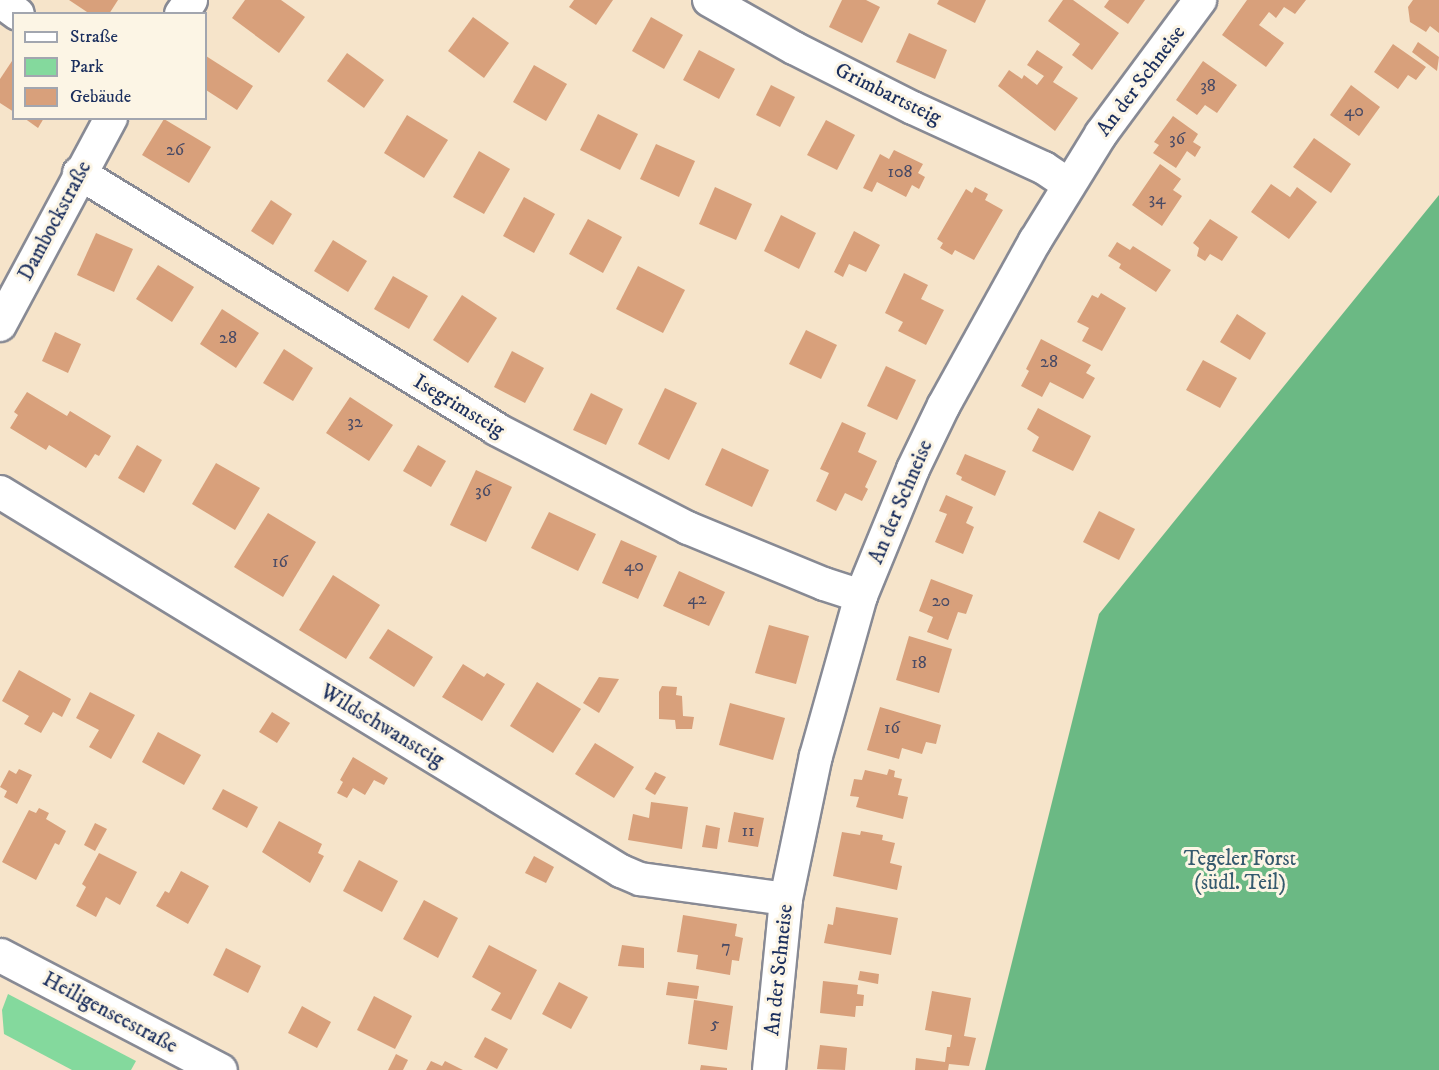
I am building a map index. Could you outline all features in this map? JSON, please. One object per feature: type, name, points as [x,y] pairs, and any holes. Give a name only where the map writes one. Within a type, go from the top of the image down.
[{"type":"main road","name":"Heiligenseestraße","points":[[0,955],[220,1070]]},
{"type":"street","name":"Grimbartsteig","points":[[709,0],[794,48],[913,108],[1044,168],[1068,184]]},
{"type":"street","name":"An der Schneise","points":[[769,1070],[786,899],[816,756],[861,596],[913,469],[944,405],[1068,184],[1101,134],[1200,0]]},
{"type":"street","points":[[0,1],[15,12]]},
{"type":"street","name":"Dambockstraße","points":[[0,325],[79,173],[110,120]]},
{"type":"street","name":"Isegrimsteig","points":[[79,173],[496,429],[688,528],[824,584],[861,596]]},
{"type":"street","name":"Wildschwansteig","points":[[0,492],[621,872],[640,879],[786,899]]},
{"type":"green space","name":"Tegeler Forst (südl. Teil)","points":[[1439,195],[1439,1070],[985,1070],[1099,614]]},
{"type":"green space","points":[[8,994],[136,1061],[131,1070],[72,1070],[4,1034],[2,1010]]},
{"type":"building","points":[[69,0],[118,0],[110,12],[87,12]]},
{"type":"building","points":[[245,0],[281,0],[305,17],[279,53],[232,18]]},
{"type":"building","points":[[574,0],[613,0],[596,25],[569,7]]},
{"type":"building","points":[[842,0],[866,0],[880,7],[862,43],[829,27]]},
{"type":"building","points":[[939,0],[986,0],[975,23],[937,4]]},
{"type":"building","points":[[1063,0],[1073,0],[1119,33],[1092,70],[1072,55],[1080,44],[1048,21]]},
{"type":"building","points":[[1109,0],[1145,0],[1128,24],[1104,7]]},
{"type":"building","points":[[1247,0],[1306,0],[1295,14],[1284,7],[1276,18],[1269,12],[1259,25],[1284,43],[1266,67],[1222,35]]},
{"type":"building","points":[[1413,0],[1439,0],[1439,33],[1430,26],[1426,32],[1410,22],[1408,7]]},
{"type":"building","points":[[473,17],[509,43],[484,78],[448,51]]},
{"type":"building","points":[[651,17],[683,35],[664,69],[632,51]]},
{"type":"building","points":[[909,33],[947,50],[935,79],[896,62]]},
{"type":"building","points":[[1418,42],[1439,57],[1437,71],[1412,52]]},
{"type":"building","points":[[1393,44],[1426,67],[1416,80],[1408,75],[1398,89],[1374,72]]},
{"type":"building","points":[[699,50],[735,69],[719,99],[683,80]]},
{"type":"building","points":[[1037,50],[1063,67],[1053,82],[1078,98],[1055,131],[998,86],[1009,70],[1022,79],[1024,75],[1037,85],[1044,76],[1027,65]]},
{"type":"building","points":[[347,53],[384,80],[364,108],[327,81]]},
{"type":"building","points":[[207,57],[253,86],[237,110],[207,91]]},
{"type":"building","points":[[12,61],[12,111],[0,103],[0,79]]},
{"type":"building","points":[[1203,61],[1237,85],[1217,113],[1205,105],[1197,115],[1176,100]]},
{"type":"building","points":[[534,65],[567,84],[546,121],[513,102]]},
{"type":"building","points":[[771,85],[795,97],[780,127],[756,115]]},
{"type":"building","points":[[1351,85],[1380,107],[1359,136],[1330,115]]},
{"type":"building","points":[[598,114],[638,134],[620,170],[580,150]]},
{"type":"building","points":[[407,115],[448,140],[424,178],[384,153]]},
{"type":"building","points":[[1173,116],[1198,134],[1193,142],[1201,147],[1195,157],[1187,151],[1176,168],[1153,153],[1159,145],[1154,142]]},
{"type":"building","points":[[27,120],[43,120],[38,128]]},
{"type":"building","points":[[163,120],[211,147],[189,183],[142,155]]},
{"type":"building","points":[[826,120],[855,135],[837,170],[807,155]]},
{"type":"building","points":[[1314,138],[1351,164],[1331,193],[1293,167]]},
{"type":"building","points":[[656,144],[695,161],[679,197],[640,179]]},
{"type":"building","points":[[894,150],[923,164],[918,173],[925,177],[919,189],[912,185],[906,197],[877,182],[872,192],[863,188],[880,154],[889,159]]},
{"type":"building","points":[[479,151],[510,169],[484,214],[453,197]]},
{"type":"building","points":[[1160,164],[1181,179],[1173,190],[1182,196],[1162,226],[1132,205]]},
{"type":"building","points":[[1271,184],[1290,197],[1297,187],[1317,202],[1289,239],[1251,212]]},
{"type":"building","points":[[715,187],[752,204],[736,240],[699,224]]},
{"type":"building","points":[[975,187],[988,194],[985,200],[1003,210],[974,260],[955,250],[952,255],[940,248],[943,243],[937,239],[966,189],[972,193]]},
{"type":"building","points":[[524,197],[555,214],[534,253],[503,236]]},
{"type":"building","points":[[271,200],[292,214],[273,245],[251,231]]},
{"type":"building","points":[[781,215],[816,233],[799,269],[764,251]]},
{"type":"building","points":[[588,219],[622,237],[603,273],[569,254]]},
{"type":"building","points":[[1210,219],[1238,237],[1222,261],[1210,254],[1205,261],[1197,256],[1199,248],[1193,243]]},
{"type":"building","points":[[854,231],[880,245],[866,272],[849,264],[843,277],[834,272]]},
{"type":"building","points":[[96,233],[133,249],[114,292],[77,275]]},
{"type":"building","points":[[333,240],[367,261],[348,292],[314,271]]},
{"type":"building","points":[[1117,242],[1130,250],[1133,246],[1171,270],[1156,292],[1119,268],[1121,264],[1108,256]]},
{"type":"building","points":[[158,265],[194,287],[172,322],[136,299]]},
{"type":"building","points":[[638,266],[685,290],[663,333],[616,309]]},
{"type":"building","points":[[904,273],[928,285],[921,299],[944,310],[926,345],[898,331],[903,322],[885,313]]},
{"type":"building","points":[[393,276],[428,296],[409,329],[374,309]]},
{"type":"building","points":[[1101,293],[1126,308],[1102,351],[1082,341],[1089,328],[1077,322],[1092,295],[1098,298]]},
{"type":"building","points":[[462,295],[497,318],[468,363],[433,340]]},
{"type":"building","points":[[222,309],[259,333],[236,368],[200,344]]},
{"type":"building","points":[[1237,314],[1266,333],[1250,360],[1220,342]]},
{"type":"building","points":[[806,330],[837,345],[821,379],[789,364]]},
{"type":"building","points":[[55,332],[81,344],[68,373],[42,361]]},
{"type":"building","points":[[1041,339],[1091,365],[1086,373],[1095,378],[1083,399],[1050,382],[1042,397],[1021,386],[1029,371],[1026,369]]},
{"type":"building","points":[[284,349],[313,368],[293,401],[263,383]]},
{"type":"building","points":[[512,351],[544,368],[525,403],[494,387]]},
{"type":"building","points":[[1203,360],[1237,378],[1220,408],[1186,390]]},
{"type":"building","points":[[886,366],[916,380],[897,420],[867,406]]},
{"type":"building","points":[[665,388],[697,403],[669,460],[638,444]]},
{"type":"building","points":[[27,392],[67,416],[70,411],[111,436],[99,456],[95,454],[86,468],[49,445],[46,450],[10,428],[18,415],[14,412]]},
{"type":"building","points":[[591,393],[623,409],[606,445],[573,430]]},
{"type":"building","points":[[350,397],[393,425],[369,461],[326,433]]},
{"type":"building","points":[[1038,408],[1091,436],[1073,471],[1032,451],[1039,437],[1027,429]]},
{"type":"building","points":[[842,422],[866,433],[858,452],[877,461],[865,487],[868,489],[862,501],[845,493],[836,511],[816,501],[829,473],[820,469]]},
{"type":"building","points":[[137,445],[162,460],[144,493],[118,478]]},
{"type":"building","points":[[418,445],[446,461],[431,487],[403,471]]},
{"type":"building","points":[[722,448],[769,470],[752,507],[705,485]]},
{"type":"building","points":[[965,454],[1006,471],[995,496],[961,480],[962,477],[956,474]]},
{"type":"building","points":[[216,463],[260,488],[235,530],[192,504]]},
{"type":"building","points":[[476,470],[512,487],[486,542],[450,525]]},
{"type":"building","points":[[946,495],[973,507],[966,523],[974,527],[963,554],[935,542],[947,514],[939,511]]},
{"type":"building","points":[[1099,511],[1135,529],[1119,560],[1083,542]]},
{"type":"building","points":[[549,512],[596,534],[578,571],[531,548]]},
{"type":"building","points":[[268,513],[316,542],[283,597],[234,567]]},
{"type":"building","points":[[621,540],[657,556],[638,599],[602,583]]},
{"type":"building","points":[[679,571],[725,592],[709,626],[663,606]]},
{"type":"building","points":[[333,575],[380,605],[346,659],[299,630]]},
{"type":"building","points":[[931,579],[973,595],[966,614],[958,612],[948,640],[927,632],[933,617],[919,611]]},
{"type":"building","points":[[769,625],[809,636],[796,684],[755,673]]},
{"type":"building","points":[[388,629],[433,657],[414,687],[369,658]]},
{"type":"building","points":[[909,636],[952,649],[939,693],[896,680]]},
{"type":"building","points":[[463,664],[484,677],[487,673],[505,684],[482,721],[442,697]]},
{"type":"building","points":[[19,670],[71,699],[62,717],[53,712],[41,733],[24,724],[29,716],[2,701]]},
{"type":"building","points":[[599,677],[619,679],[599,713],[583,703]]},
{"type":"building","points":[[537,682],[581,709],[553,753],[510,726]]},
{"type":"building","points":[[662,686],[677,687],[676,695],[682,696],[683,716],[694,717],[692,729],[676,729],[675,720],[659,719],[659,692]]},
{"type":"building","points":[[90,692],[135,715],[111,759],[89,747],[99,730],[76,718]]},
{"type":"building","points":[[730,703],[785,718],[773,760],[719,745]]},
{"type":"building","points":[[880,707],[941,725],[936,744],[926,742],[922,754],[902,748],[899,759],[867,750]]},
{"type":"building","points":[[272,712],[290,723],[277,743],[259,732]]},
{"type":"building","points":[[158,732],[201,755],[184,785],[142,762]]},
{"type":"building","points":[[595,743],[634,767],[614,798],[575,774]]},
{"type":"building","points":[[353,757],[388,778],[384,785],[374,780],[365,795],[353,788],[347,798],[337,793],[343,782],[340,780]]},
{"type":"building","points":[[19,769],[32,775],[17,804],[4,797],[7,791],[0,787],[9,770],[16,774]]},
{"type":"building","points":[[889,769],[895,771],[894,777],[902,779],[898,795],[908,797],[903,819],[856,807],[859,797],[850,796],[854,779],[862,780],[865,770],[887,775]]},
{"type":"building","points":[[655,772],[666,777],[655,795],[645,789]]},
{"type":"building","points":[[223,789],[258,807],[247,828],[212,809]]},
{"type":"building","points":[[651,802],[688,807],[682,849],[628,840],[633,814],[649,818]]},
{"type":"building","points":[[39,808],[49,813],[46,819],[66,831],[59,845],[55,843],[36,880],[2,862],[29,810],[36,813]]},
{"type":"building","points":[[734,812],[764,818],[758,847],[728,842]]},
{"type":"building","points":[[279,821],[322,844],[318,853],[324,856],[310,883],[262,852]]},
{"type":"building","points":[[95,823],[107,829],[95,851],[84,845]]},
{"type":"building","points":[[706,825],[720,828],[717,849],[702,847]]},
{"type":"building","points":[[861,831],[883,835],[882,840],[895,843],[890,863],[902,866],[897,890],[833,876],[842,832],[860,835]]},
{"type":"building","points":[[99,853],[137,872],[120,905],[106,897],[96,917],[76,906],[86,887],[82,884]]},
{"type":"building","points":[[534,856],[554,867],[546,883],[525,873]]},
{"type":"building","points":[[359,860],[398,881],[382,912],[343,891]]},
{"type":"building","points":[[181,871],[209,886],[188,924],[156,906],[165,891],[169,893]]},
{"type":"building","points":[[424,900],[458,918],[438,958],[403,939]]},
{"type":"building","points":[[836,907],[898,918],[891,955],[824,943],[828,924],[833,925]]},
{"type":"building","points":[[683,915],[737,924],[735,936],[743,938],[739,961],[732,960],[730,975],[696,969],[698,955],[677,952]]},
{"type":"building","points":[[489,945],[537,970],[511,1020],[491,1010],[501,993],[472,977]]},
{"type":"building","points":[[622,945],[644,948],[644,968],[618,966]]},
{"type":"building","points":[[226,948],[261,966],[248,993],[213,975]]},
{"type":"building","points":[[860,971],[879,974],[878,984],[858,980]]},
{"type":"building","points":[[823,981],[858,985],[857,994],[864,995],[863,1006],[856,1006],[855,1017],[820,1013]]},
{"type":"building","points":[[559,982],[588,997],[571,1029],[542,1014]]},
{"type":"building","points":[[668,982],[699,986],[697,999],[666,995]]},
{"type":"building","points":[[932,991],[971,998],[964,1036],[976,1038],[969,1066],[949,1064],[948,1070],[915,1070],[916,1058],[945,1062],[947,1047],[950,1047],[952,1035],[925,1030]]},
{"type":"building","points":[[374,996],[412,1016],[395,1049],[357,1030]]},
{"type":"building","points":[[694,1000],[733,1006],[727,1050],[688,1044]]},
{"type":"building","points":[[302,1006],[331,1022],[317,1048],[288,1033]]},
{"type":"building","points":[[485,1037],[508,1049],[497,1069],[474,1057]]},
{"type":"building","points":[[820,1045],[847,1048],[845,1070],[817,1069]]},
{"type":"building","points":[[396,1054],[408,1060],[403,1070],[388,1070]]},
{"type":"building","points":[[431,1061],[442,1066],[445,1061],[463,1070],[426,1070]]},
{"type":"building","points":[[701,1065],[727,1068],[727,1070],[700,1070]]}]
